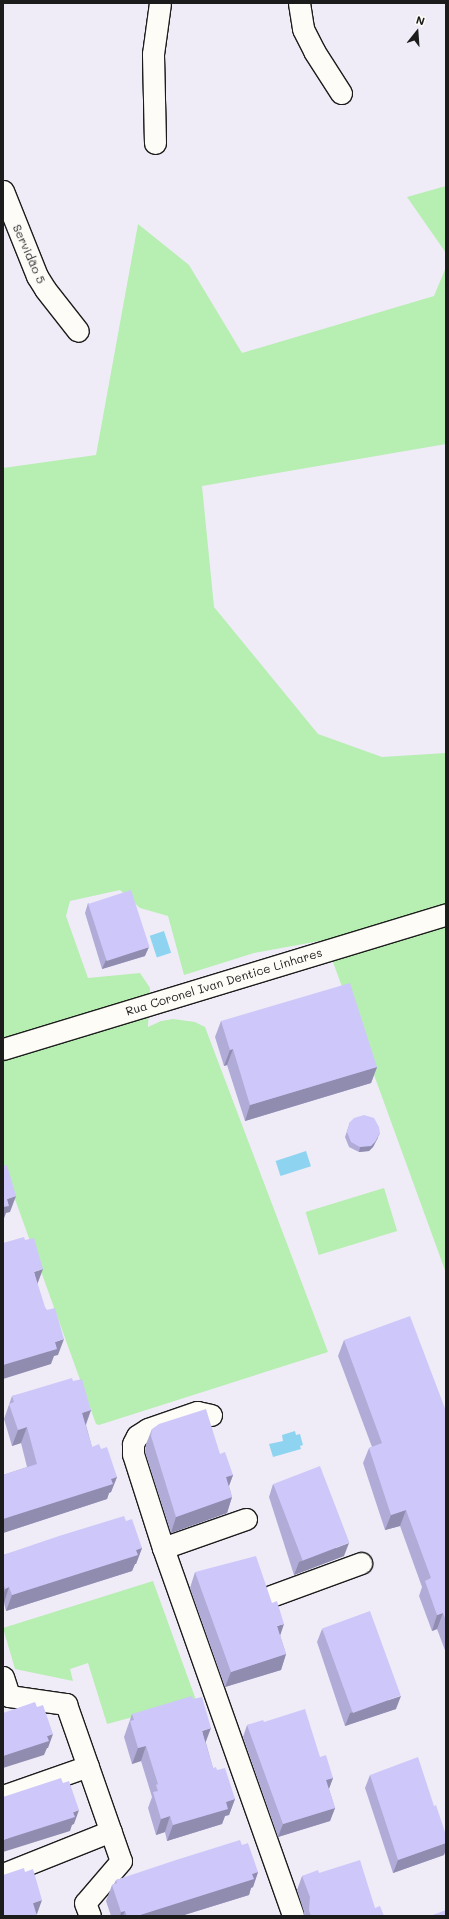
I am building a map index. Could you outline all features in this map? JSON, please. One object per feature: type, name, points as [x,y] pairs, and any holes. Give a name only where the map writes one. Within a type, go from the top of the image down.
[{"type":"street","points":[[155,143],[154,54],[160,3]]},
{"type":"street","points":[[299,3],[303,29],[314,51],[341,93]]},
{"type":"street","name":"Servidão 5","points":[[3,191],[10,231],[41,282],[78,331]]},
{"type":"street","name":"Rua Coronel Ivan Dentice Linhares","points":[[3,1049],[446,914]]},
{"type":"street","points":[[211,1415],[197,1412],[154,1426],[137,1436],[133,1444],[133,1454],[163,1548],[293,1916]]},
{"type":"street","points":[[163,1548],[246,1519]]},
{"type":"street","points":[[271,1596],[361,1563]]},
{"type":"street","points":[[3,1677],[9,1696],[66,1704],[121,1861],[85,1903],[90,1916]]},
{"type":"street","points":[[3,1796],[88,1766]]},
{"type":"street","points":[[3,1874],[110,1830]]},
{"type":"green space","points":[[446,186],[446,253],[407,197]]},
{"type":"green space","points":[[138,224],[189,265],[242,353],[434,296],[446,267],[446,444],[202,486],[214,607],[318,734],[382,757],[446,753],[446,1273],[325,940],[254,953],[184,975],[168,916],[140,908],[120,890],[70,901],[66,916],[88,978],[140,973],[150,988],[148,1027],[161,1021],[173,1019],[195,1022],[205,1027],[328,1352],[99,1425],[96,1424],[3,1166],[3,468],[96,455]]},
{"type":"green space","points":[[384,1188],[397,1231],[319,1255],[306,1212]]},
{"type":"green space","points":[[153,1581],[196,1700],[107,1724],[88,1663],[70,1669],[73,1681],[15,1669],[3,1628]]},
{"type":"water","points":[[164,931],[171,953],[157,958],[150,936]]},
{"type":"water","points":[[306,1151],[311,1166],[281,1176],[276,1161]]},
{"type":"water","points":[[295,1431],[296,1435],[300,1434],[303,1445],[300,1446],[301,1449],[273,1457],[269,1444],[283,1441],[282,1435]]},
{"type":"building","points":[[131,890],[150,947],[107,961],[88,904]]},
{"type":"building","points":[[350,983],[377,1067],[250,1105],[233,1049],[230,1050],[221,1021]]},
{"type":"building","points":[[364,1115],[374,1118],[379,1127],[380,1133],[371,1146],[360,1147],[351,1142],[347,1132],[350,1122],[354,1118]]},
{"type":"building","points":[[7,1165],[16,1196],[7,1199],[9,1206],[3,1207],[3,1166]]},
{"type":"building","points":[[24,1237],[25,1240],[34,1238],[43,1269],[34,1272],[45,1307],[47,1310],[55,1308],[64,1339],[55,1342],[57,1349],[3,1365],[3,1243]]},
{"type":"building","points":[[410,1316],[446,1411],[446,1621],[443,1613],[437,1615],[425,1581],[431,1578],[406,1510],[391,1515],[369,1448],[382,1443],[344,1340]]},
{"type":"building","points":[[72,1378],[73,1381],[82,1379],[91,1410],[82,1413],[92,1447],[99,1444],[101,1449],[107,1447],[117,1477],[111,1479],[113,1484],[3,1519],[3,1475],[37,1464],[27,1427],[18,1430],[9,1404],[14,1402],[12,1396]]},
{"type":"building","points":[[206,1409],[220,1454],[225,1452],[233,1475],[226,1477],[232,1497],[176,1517],[151,1436],[152,1429],[159,1424]]},
{"type":"building","points":[[320,1466],[349,1543],[303,1560],[273,1484]]},
{"type":"building","points":[[124,1516],[126,1521],[132,1519],[142,1548],[136,1550],[138,1555],[12,1595],[9,1587],[5,1589],[3,1582],[3,1555]]},
{"type":"building","points":[[256,1556],[272,1603],[277,1601],[284,1624],[277,1626],[286,1654],[231,1672],[195,1572]]},
{"type":"building","points":[[370,1611],[401,1696],[353,1713],[322,1628]]},
{"type":"building","points":[[192,1696],[193,1699],[202,1697],[211,1728],[202,1731],[213,1768],[216,1767],[217,1770],[225,1768],[235,1799],[226,1802],[228,1809],[173,1825],[170,1816],[161,1819],[153,1792],[158,1791],[156,1785],[158,1784],[146,1746],[138,1748],[130,1721],[134,1720],[132,1714]]},
{"type":"building","points":[[35,1702],[37,1707],[43,1705],[53,1734],[47,1736],[49,1741],[3,1756],[3,1713]]},
{"type":"building","points":[[305,1709],[320,1757],[326,1755],[333,1778],[326,1780],[335,1808],[283,1824],[247,1725],[263,1720],[264,1722]]},
{"type":"building","points":[[418,1757],[434,1806],[436,1805],[446,1835],[446,1843],[398,1860],[370,1775]]},
{"type":"building","points":[[61,1778],[63,1783],[69,1781],[79,1810],[73,1812],[75,1817],[3,1840],[3,1797]]},
{"type":"building","points":[[240,1840],[242,1845],[248,1843],[258,1872],[252,1874],[254,1879],[137,1916],[127,1916],[125,1911],[121,1912],[112,1885],[117,1883],[116,1880]]},
{"type":"building","points":[[360,1860],[375,1908],[380,1906],[384,1916],[311,1916],[309,1910],[310,1897],[302,1876],[318,1870],[319,1873]]},
{"type":"building","points":[[24,1868],[25,1872],[33,1869],[42,1900],[33,1903],[37,1916],[3,1916],[3,1875]]},
{"type":"building","points":[[446,1910],[446,1916],[430,1916]]}]
